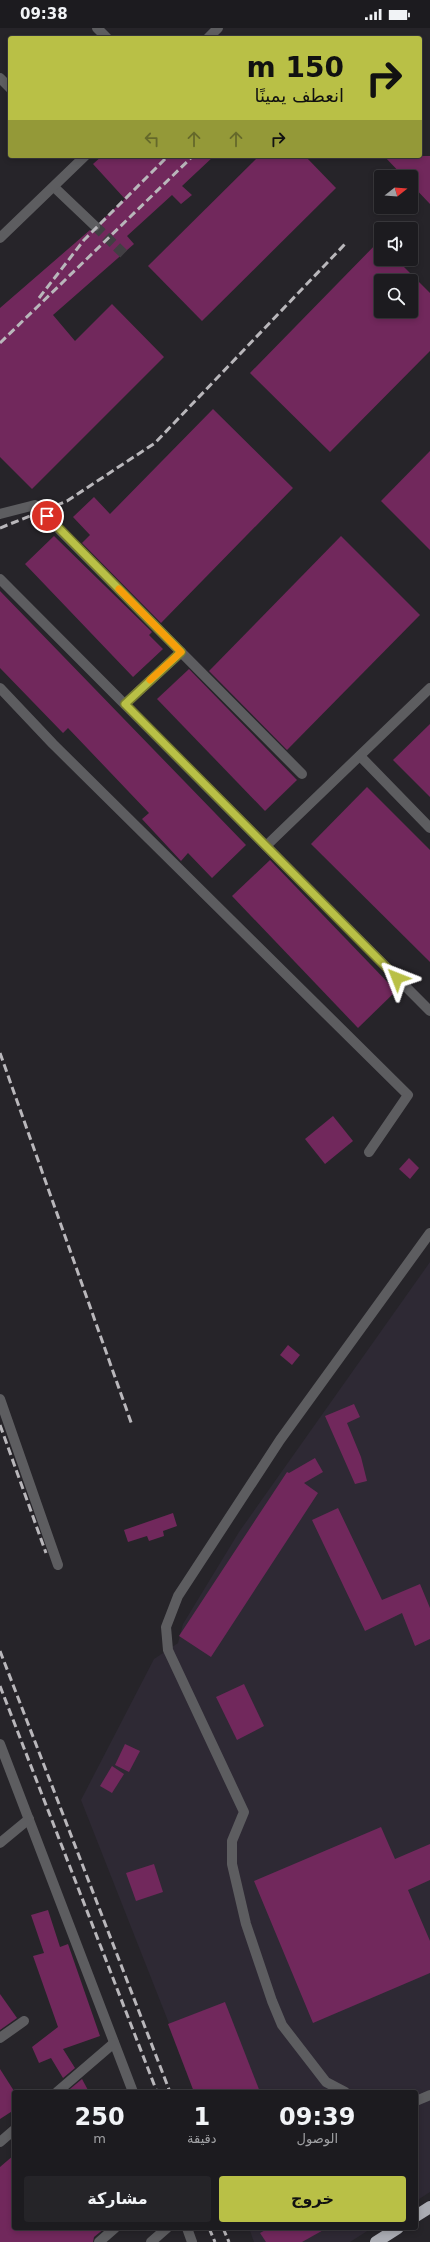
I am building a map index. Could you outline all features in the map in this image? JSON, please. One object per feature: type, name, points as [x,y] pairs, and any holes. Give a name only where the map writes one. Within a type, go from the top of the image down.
[{"type":"highway","points":[[418,2215],[430,2207]]},
{"type":"highway","points":[[376,2242],[395,2230]]},
{"type":"street","points":[[98,28],[105,36]]},
{"type":"street","points":[[210,36],[218,28]]},
{"type":"street","points":[[0,78],[8,86]]},
{"type":"street","points":[[0,238],[54,187],[80,158]]},
{"type":"street","points":[[54,187],[95,226]]},
{"type":"street","points":[[0,514],[36,505],[302,774]]},
{"type":"street","points":[[0,579],[430,1011]]},
{"type":"street","points":[[125,704],[181,652]]},
{"type":"street","points":[[0,688],[58,749],[408,1095],[369,1152]]},
{"type":"street","points":[[266,846],[430,688]]},
{"type":"street","points":[[360,756],[430,828]]},
{"type":"street","points":[[341,2090],[326,2082],[282,2025],[272,2001],[246,1924],[232,1864],[232,1841],[244,1812],[168,1650],[166,1628],[178,1596],[280,1440],[430,1233]]},
{"type":"street","points":[[0,1399],[58,1565]]},
{"type":"street","points":[[0,1744],[132,2090]]},
{"type":"street","points":[[0,1843],[29,1819]]},
{"type":"street","points":[[0,2038],[24,2021]]},
{"type":"street","points":[[59,2090],[114,2043]]},
{"type":"street","points":[[418,2100],[430,2095]]},
{"type":"street","points":[[0,2142],[12,2132]]},
{"type":"street","points":[[99,2242],[113,2230]]},
{"type":"street","points":[[151,2242],[165,2230]]},
{"type":"street","points":[[188,2230],[192,2242]]},
{"type":"shaded area","points":[[430,1262],[430,2192],[418,2200],[418,2090],[195,2090],[81,1800],[154,1659],[178,1643],[183,1624],[239,1532]]},
{"type":"shaded area","points":[[250,2230],[369,2230],[350,2242],[254,2242]]},
{"type":"building","points":[[422,156],[430,156],[430,204],[418,191],[418,170],[397,170],[386,158],[422,158]]},
{"type":"building","points":[[100,158],[212,158],[182,186],[192,195],[181,204],[172,195],[127,236],[134,244],[53,315],[75,341],[112,304],[164,357],[32,489],[0,457],[0,308],[90,230],[94,232],[99,231],[101,227],[100,222],[125,199],[93,164]]},
{"type":"building","points":[[257,158],[307,158],[336,188],[202,321],[148,266]]},
{"type":"building","points":[[374,246],[374,266],[403,266],[411,274],[374,274],[374,318],[418,318],[418,281],[430,293],[430,351],[330,452],[250,373]]},
{"type":"building","points":[[213,409],[293,488],[161,623],[82,543],[90,535],[73,517],[94,497],[110,514]]},
{"type":"building","points":[[430,451],[430,550],[381,501]]},
{"type":"building","points":[[54,536],[152,632],[149,635],[163,649],[133,677],[25,564]]},
{"type":"building","points":[[341,536],[420,615],[287,750],[209,671]]},
{"type":"building","points":[[0,591],[246,845],[212,878],[188,853],[181,861],[142,819],[149,813],[68,728],[63,733],[0,668]]},
{"type":"building","points":[[189,669],[297,780],[265,811],[157,699]]},
{"type":"building","points":[[430,724],[430,797],[393,760]]},
{"type":"building","points":[[367,787],[430,850],[430,962],[311,844]]},
{"type":"building","points":[[270,860],[396,991],[358,1028],[232,896]]},
{"type":"building","points":[[333,1116],[353,1141],[325,1164],[305,1139]]},
{"type":"building","points":[[409,1158],[419,1168],[410,1179],[399,1169]]},
{"type":"building","points":[[288,1345],[300,1355],[292,1365],[280,1355]]},
{"type":"building","points":[[354,1404],[360,1417],[347,1423],[361,1457],[367,1481],[355,1484],[325,1416]]},
{"type":"building","points":[[315,1458],[323,1472],[304,1483],[318,1493],[211,1657],[179,1636],[287,1472],[289,1473]]},
{"type":"building","points":[[338,1508],[382,1600],[420,1584],[430,1608],[430,1639],[415,1646],[402,1613],[365,1631],[312,1520]]},
{"type":"building","points":[[173,1513],[177,1526],[163,1531],[164,1536],[149,1541],[147,1536],[128,1542],[124,1530]]},
{"type":"building","points":[[244,1684],[264,1726],[237,1740],[216,1697]]},
{"type":"building","points":[[125,1744],[140,1751],[129,1772],[115,1765]]},
{"type":"building","points":[[112,1766],[124,1774],[112,1793],[100,1786]]},
{"type":"building","points":[[381,1827],[395,1859],[430,1844],[430,1880],[408,1890],[430,1941],[430,1973],[313,2023],[254,1881]]},
{"type":"building","points":[[154,1864],[163,1892],[136,1901],[126,1873]]},
{"type":"building","points":[[48,1910],[60,1947],[68,1944],[100,2036],[63,2049],[75,2068],[63,2078],[51,2058],[39,2063],[32,2047],[58,2027],[33,1956],[44,1953],[31,1915]]},
{"type":"building","points":[[0,1994],[17,2018],[0,2030]]},
{"type":"building","points":[[225,2002],[259,2090],[193,2090],[168,2024]]},
{"type":"building","points":[[0,2069],[13,2090],[12,2090],[12,2111],[0,2119]]},
{"type":"building","points":[[82,2079],[88,2090],[70,2090]]},
{"type":"building","points":[[12,2157],[12,2230],[103,2230],[94,2237],[93,2242],[0,2242],[0,2167]]},
{"type":"building","points":[[265,2230],[323,2230],[302,2242],[266,2242],[260,2233]]},
{"type":"tunnel","points":[[95,226],[124,254]]},
{"type":"railway","points":[[39,298],[84,240],[166,158]]},
{"type":"railway","points":[[0,343],[191,158]]},
{"type":"railway","points":[[0,528],[67,501],[155,443],[346,243]]},
{"type":"railway","points":[[0,1053],[132,1425]]},
{"type":"railway","points":[[0,1425],[46,1553]]},
{"type":"railway","points":[[0,1651],[169,2090]]},
{"type":"railway","points":[[0,1686],[156,2090]]},
{"type":"railway","points":[[210,2230],[215,2242]]},
{"type":"railway","points":[[224,2230],[229,2242]]},
{"type":"slow traffic","points":[[119,589],[181,652],[150,680]]},
{"type":"route","points":[[47,516],[181,652],[125,704],[397,978]]}]
